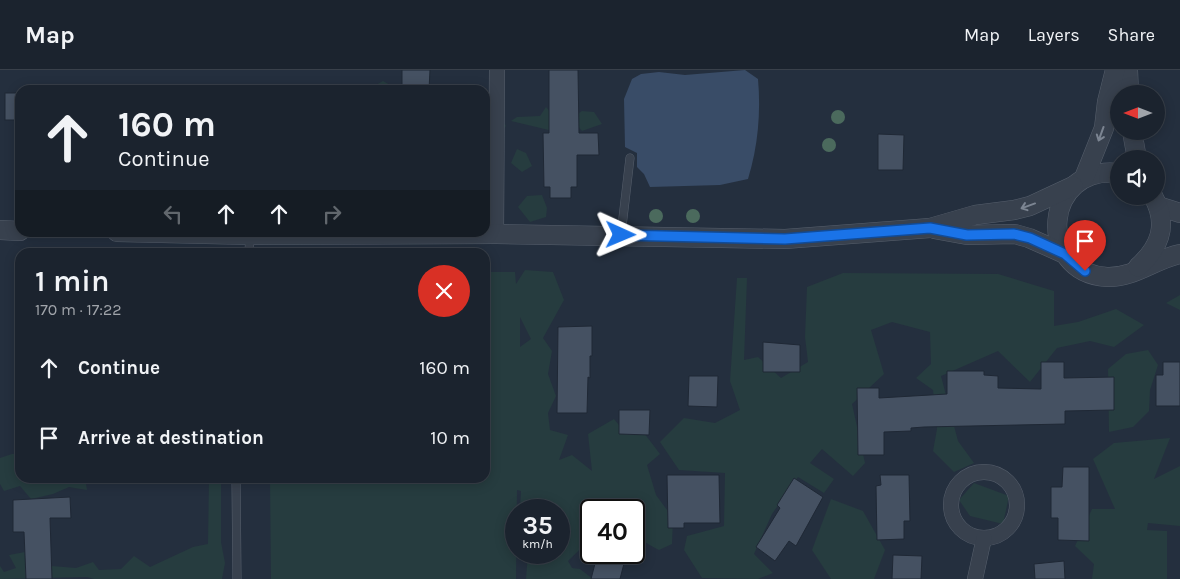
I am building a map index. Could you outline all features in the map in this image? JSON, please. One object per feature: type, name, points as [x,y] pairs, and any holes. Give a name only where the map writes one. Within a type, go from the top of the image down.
[{"type":"street","points":[[496,234],[497,70]]},
{"type":"street","points":[[1065,254],[1057,231],[1057,218],[1060,206],[1078,182],[1104,128],[1122,80]]},
{"type":"street","points":[[490,234],[785,239],[930,228],[975,215],[1022,208],[1096,174],[1110,173]]},
{"type":"street","points":[[1131,273],[1152,254],[1158,243],[1161,231],[1157,205]]},
{"type":"street","points":[[1164,205],[1180,213]]},
{"type":"street","points":[[930,228],[967,235],[1014,234],[1030,238],[1065,254],[1085,271],[1109,277],[1131,273],[1180,254]]},
{"type":"street","points":[[0,230],[15,231]]},
{"type":"street","points":[[172,237],[250,244],[422,237]]},
{"type":"street","points":[[984,471],[1002,476],[1009,483],[1014,490],[1017,509],[1014,518],[1002,533],[984,538],[966,533],[953,519],[951,510],[953,491],[958,483],[974,472],[984,471]]},
{"type":"street","points":[[975,579],[984,538]]},
{"type":"lane","points":[[621,235],[630,158]]},
{"type":"lane","points":[[236,483],[237,579]]},
{"type":"green space","points":[[383,81],[390,85],[376,85]]},
{"type":"green space","points":[[490,102],[506,126],[491,143],[490,174]]},
{"type":"green space","points":[[546,107],[557,120],[571,119],[582,111],[594,112],[602,124],[582,131],[576,124],[553,131],[511,121],[517,117],[540,116]]},
{"type":"green space","points":[[517,149],[526,153],[532,166],[522,172],[511,163]]},
{"type":"green space","points":[[542,195],[547,208],[546,217],[530,222],[518,207],[527,196]]},
{"type":"green space","points":[[525,270],[553,272],[564,300],[543,338],[552,351],[548,374],[556,396],[548,413],[550,430],[568,435],[559,460],[572,455],[592,471],[588,434],[614,419],[623,430],[644,433],[660,454],[647,465],[656,495],[673,518],[672,544],[659,550],[645,541],[645,499],[580,499],[580,549],[570,559],[570,499],[521,499],[521,491],[517,490],[517,499],[505,499],[505,564],[516,564],[516,579],[271,579],[270,483],[490,483],[490,272],[515,272],[516,284]],"holes":[[[520,317],[531,339],[520,347]]]},
{"type":"green space","points":[[843,273],[998,274],[1054,291],[1054,326],[1078,322],[1116,309],[1144,325],[1114,347],[1090,341],[1057,348],[1030,382],[998,351],[941,376],[958,441],[974,463],[954,472],[933,451],[937,429],[933,390],[916,378],[931,364],[930,332],[892,322],[871,330],[884,374],[852,404],[865,463],[853,476],[822,449],[810,463],[834,479],[824,493],[798,477],[772,514],[754,554],[773,573],[758,579],[702,578],[684,550],[687,536],[724,526],[725,473],[679,470],[660,442],[684,418],[715,423],[740,410],[730,381],[737,278],[747,278],[744,360],[758,357],[781,378],[808,362],[805,337],[807,287]]},
{"type":"green space","points":[[1180,295],[1180,310],[1166,303]]},
{"type":"green space","points":[[1148,350],[1158,365],[1150,390],[1149,411],[1133,427],[1109,432],[1108,369],[1126,354]]},
{"type":"green space","points":[[1170,438],[1154,479],[1180,466],[1180,526],[1148,523],[1147,530],[1167,531],[1167,579],[1092,579],[1094,564],[1075,546],[1092,509],[1115,509],[1093,459],[1114,443]]},
{"type":"green space","points":[[15,454],[15,483],[86,483],[87,490],[69,487],[53,494],[31,499],[20,486],[4,491],[0,484],[0,458]]},
{"type":"green space","points":[[209,483],[221,483],[221,542],[225,563],[222,579],[94,579],[87,577],[0,579],[0,566],[4,572],[16,568],[9,555],[25,552],[40,565],[76,568],[93,562],[99,570],[121,569],[134,556],[150,567],[193,547],[208,544]]},
{"type":"green space","points":[[974,483],[1009,496],[1003,524],[970,516],[959,500]]},
{"type":"green space","points":[[831,499],[863,511],[885,550],[874,579],[831,579],[812,550]]},
{"type":"green space","points":[[527,564],[570,564],[572,568],[580,569],[593,579],[526,579]]},
{"type":"water","points":[[745,70],[758,79],[759,91],[759,117],[756,142],[748,179],[720,185],[650,187],[644,174],[637,167],[637,153],[625,147],[624,99],[632,79],[641,74],[659,72],[685,75]]},
{"type":"building","points":[[402,70],[430,70],[429,85],[402,85]]},
{"type":"building","points":[[549,70],[578,70],[579,133],[598,133],[599,155],[577,155],[577,187],[571,187],[571,198],[550,198],[550,187],[544,187],[543,133],[549,133]]},
{"type":"building","points":[[5,93],[15,93],[15,120],[5,120]]},
{"type":"building","points":[[878,134],[904,135],[903,170],[878,170]]},
{"type":"building","points":[[592,326],[592,356],[590,356],[590,378],[588,377],[587,413],[557,413],[558,327]]},
{"type":"building","points":[[763,342],[800,345],[800,372],[763,372]]},
{"type":"building","points":[[1041,362],[1064,362],[1064,378],[1114,377],[1114,410],[1065,411],[1065,424],[924,427],[911,428],[911,431],[884,432],[884,455],[858,455],[857,388],[879,388],[879,398],[947,394],[947,371],[984,371],[984,375],[998,376],[998,388],[1041,389]]},
{"type":"building","points":[[1163,362],[1180,362],[1180,406],[1156,406],[1156,375],[1163,375]]},
{"type":"building","points":[[689,376],[718,376],[717,407],[688,406]]},
{"type":"building","points":[[619,410],[650,410],[649,435],[619,434]]},
{"type":"building","points":[[1063,467],[1089,467],[1089,541],[1058,540],[1058,518],[1051,518],[1051,487],[1062,487]]},
{"type":"building","points":[[667,475],[719,475],[720,523],[684,523],[684,528],[668,528]]},
{"type":"building","points":[[880,475],[909,475],[910,521],[904,521],[904,539],[877,540],[876,486],[881,485]]},
{"type":"building","points":[[794,478],[823,497],[796,546],[789,541],[775,561],[756,547],[780,508],[777,505]]},
{"type":"building","points":[[70,497],[71,518],[50,518],[52,579],[26,579],[24,532],[13,532],[13,500]]},
{"type":"building","points":[[893,555],[922,556],[921,579],[892,579]]},
{"type":"building","points":[[1064,561],[1065,579],[1035,579],[1034,564]]},
{"type":"building","points":[[595,564],[624,564],[620,579],[591,579]]},
{"type":"route","points":[[621,235],[785,239],[930,228],[967,235],[1014,234],[1030,238],[1065,254],[1074,264],[1085,271]]}]
